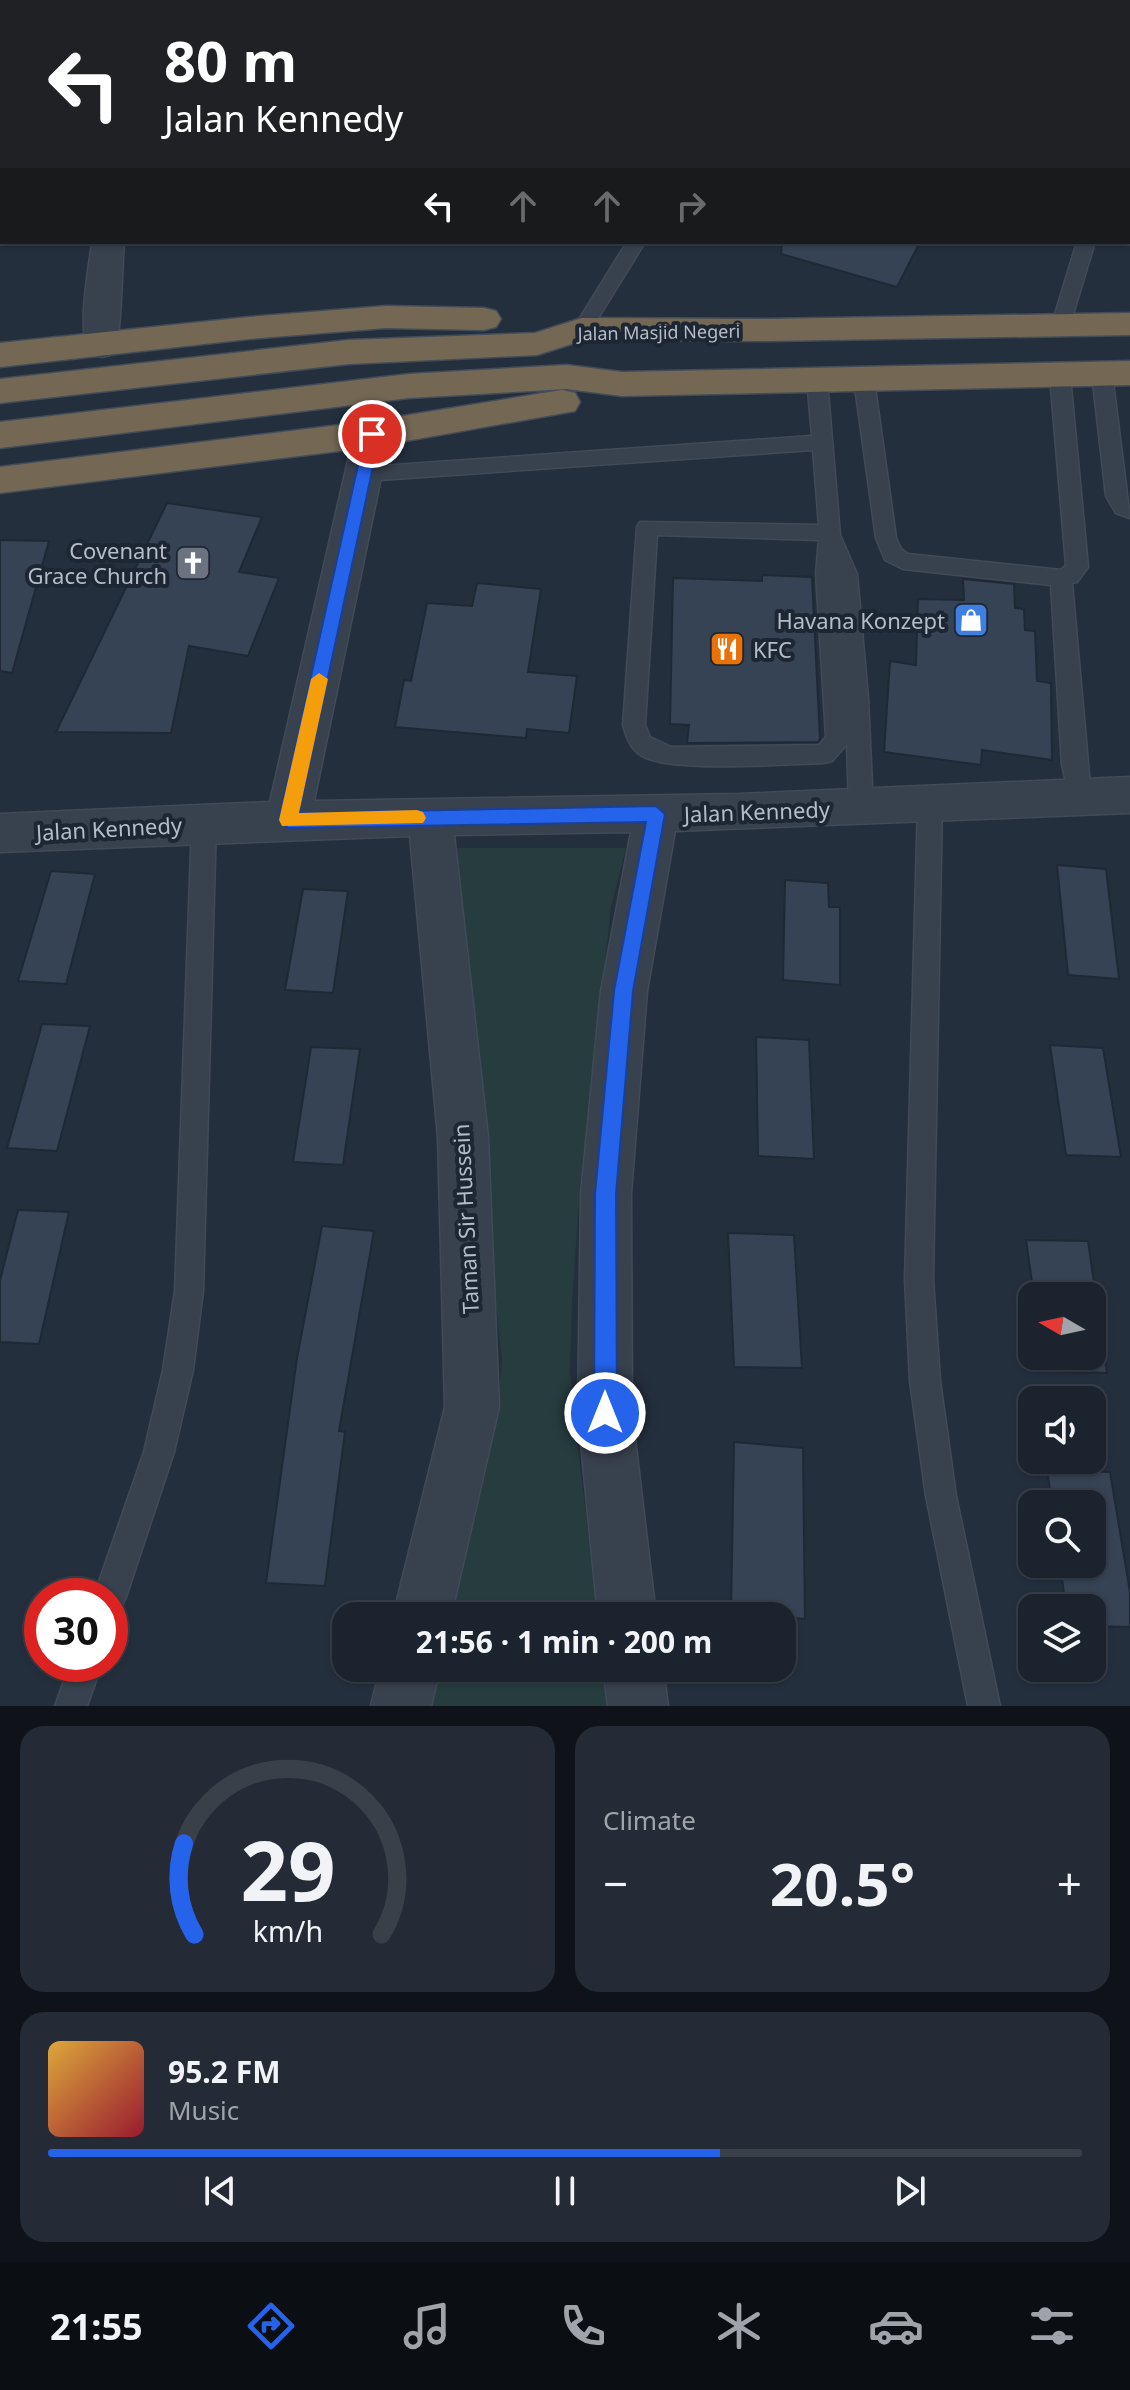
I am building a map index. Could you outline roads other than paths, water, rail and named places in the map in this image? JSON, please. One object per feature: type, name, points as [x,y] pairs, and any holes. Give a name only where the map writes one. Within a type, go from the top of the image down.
[{"type":"highway","points":[[0,355],[249,328],[386,317],[535,320],[582,329]]},
{"type":"highway","name":"Jalan Masjid Negeri","points":[[0,391],[349,352],[537,344],[582,329],[768,330],[1130,324]]},
{"type":"highway","points":[[0,435],[409,386],[567,377],[622,384],[1116,374]]},
{"type":"highway","points":[[0,480],[372,434],[571,401],[622,384]]},
{"type":"street","points":[[102,346],[102,298],[108,244]]},
{"type":"street","points":[[288,820],[372,434]]},
{"type":"street","name":"Jalan Kennedy","points":[[0,833],[288,820],[656,814],[1130,795]]},
{"type":"street","points":[[625,1602],[605,1413],[606,1194],[624,991],[656,814]]},
{"type":"street","name":"Taman Sir Hussein","points":[[425,1602],[472,1407],[463,1137],[430,817]]},
{"type":"street","points":[[401,1706],[407,1682]]},
{"type":"street","points":[[635,1682],[638,1706]]},
{"type":"lane","points":[[582,329],[635,244]]},
{"type":"lane","points":[[1061,324],[1085,244]]},
{"type":"lane","points":[[1116,374],[1116,496],[1123,508],[1130,511]]},
{"type":"lane","points":[[864,380],[886,538],[892,554],[903,561],[1061,578],[1070,576],[1077,567],[1060,376]]},
{"type":"lane","points":[[817,380],[830,533],[827,573],[838,740],[824,754],[671,756],[657,754],[644,747],[636,736],[634,725],[647,527],[830,533]]},
{"type":"lane","points":[[365,474],[822,442]]},
{"type":"lane","points":[[830,533],[846,574],[857,698],[861,807]]},
{"type":"lane","points":[[1061,578],[1079,797]]},
{"type":"lane","points":[[930,804],[919,1279],[925,1381],[941,1496],[984,1706]]},
{"type":"lane","points":[[116,1578],[159,1452],[178,1370],[189,1291],[204,824]]},
{"type":"lane","points":[[71,1706],[80,1682]]},
{"type":"place","name":"Covenant Grace Church","points":[[193,563]]},
{"type":"place","name":"Havana Konzept","points":[[971,620]]},
{"type":"place","name":"KFC","points":[[727,649]]}]
